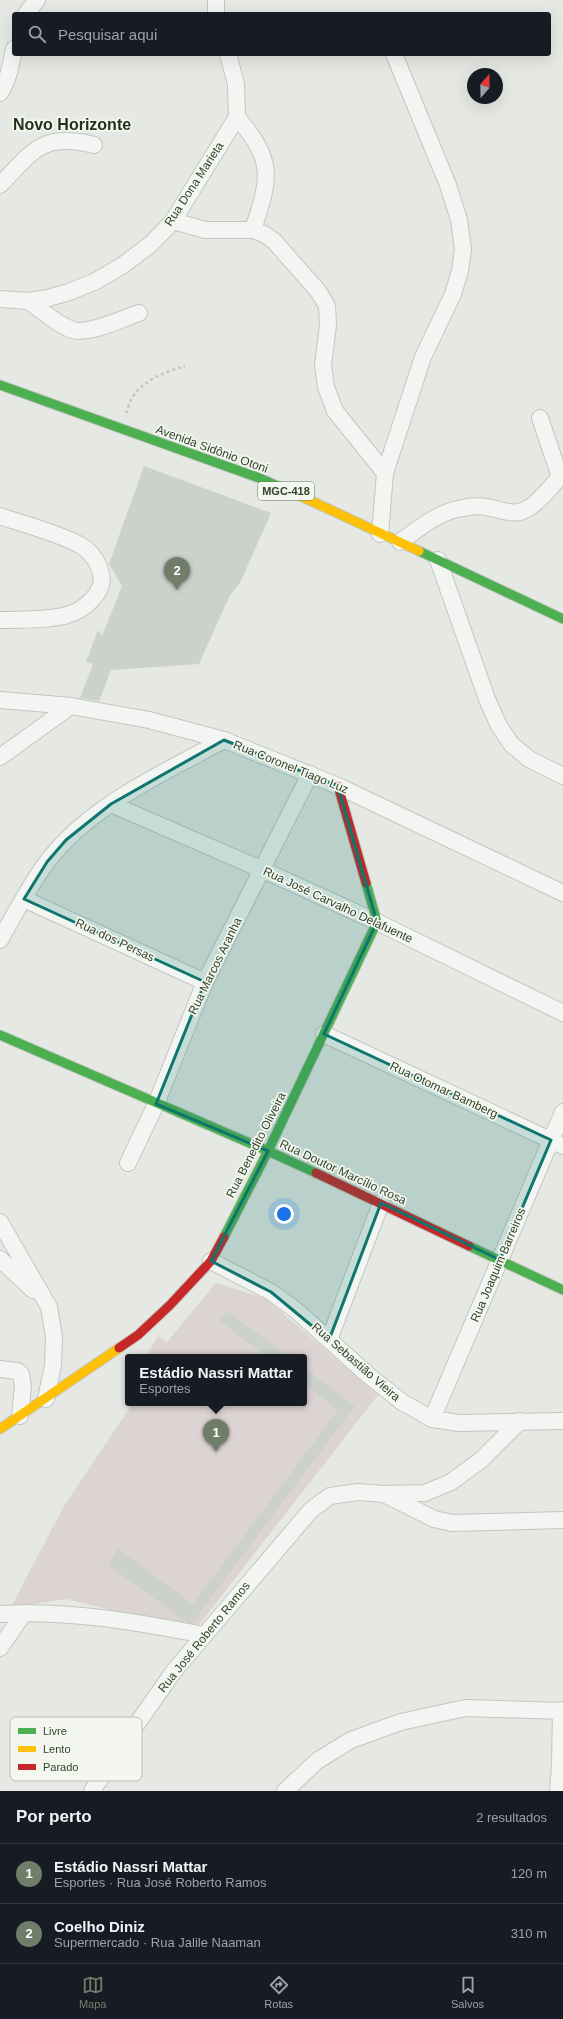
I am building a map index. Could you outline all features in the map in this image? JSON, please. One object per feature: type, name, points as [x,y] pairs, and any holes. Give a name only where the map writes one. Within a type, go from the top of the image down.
[{"type":"street","points":[[28,12],[37,0]]},
{"type":"street","points":[[216,0],[216,12]]},
{"type":"street","points":[[0,92],[10,70],[13,56]]},
{"type":"street","points":[[229,56],[236,84],[237,117],[262,150],[266,168],[266,186],[253,230]]},
{"type":"street","points":[[380,534],[385,473],[424,357],[453,294],[460,271],[463,249],[459,220],[448,185],[395,56]]},
{"type":"street","name":"Rua Dona Marieta","points":[[0,299],[28,301],[69,292],[96,281],[123,265],[151,244],[173,221],[237,117]]},
{"type":"street","points":[[0,185],[32,153],[44,144],[56,141],[74,140],[94,145]]},
{"type":"street","points":[[173,221],[206,230],[253,230],[274,241],[318,291],[326,306],[328,325],[322,365],[326,387],[335,411],[385,473]]},
{"type":"street","points":[[28,301],[61,323],[78,331],[104,326],[139,313]]},
{"type":"street","name":"Avenida Sidônio Otoni","points":[[0,385],[262,479],[563,619]]},
{"type":"street","points":[[400,542],[437,518],[456,509],[475,506],[510,513],[519,513],[527,509],[562,477],[540,418]]},
{"type":"street","points":[[0,516],[55,534],[82,546],[98,561],[102,579],[98,593],[84,606],[68,615],[0,620]]},
{"type":"street","points":[[438,560],[499,726],[512,745],[529,759],[563,776]]},
{"type":"street","name":"Rua Coronel Tiago Luz","points":[[0,700],[71,706],[149,720],[224,740],[338,786],[563,893]]},
{"type":"street","points":[[0,757],[71,706]]},
{"type":"street","points":[[0,940],[47,862],[66,840],[110,804],[148,781],[224,740]]},
{"type":"street","name":"Rua Marcos Aranha","points":[[128,1163],[156,1104],[205,982],[263,870],[310,774]]},
{"type":"street","points":[[338,786],[377,922]]},
{"type":"street","name":"Rua José Carvalho Delafuente","points":[[110,804],[263,870],[377,922],[563,1013]]},
{"type":"street","name":"Rua dos Persas","points":[[24,899],[205,982]]},
{"type":"street","name":"Rua Benedito Oliveira","points":[[0,1429],[138,1335],[170,1305],[211,1261],[268,1150],[377,922]]},
{"type":"street","name":"Rua Otomar Bamberg","points":[[324,1034],[557,1143]]},
{"type":"street","name":"Rua Doutor Marcílio Rosa","points":[[0,1035],[156,1104],[268,1150],[563,1290]]},
{"type":"street","name":"Rua Joaquim Barreiros","points":[[432,1419],[500,1260],[557,1143],[563,1112]]},
{"type":"street","points":[[329,1340],[381,1203]]},
{"type":"street","points":[[0,1222],[49,1307],[54,1337],[53,1365],[46,1399]]},
{"type":"street","points":[[0,1259],[30,1286],[49,1307]]},
{"type":"street","name":"Rua Sebastião Vieira","points":[[211,1261],[271,1292],[297,1311],[402,1402],[432,1419],[459,1423],[563,1421]]},
{"type":"street","points":[[0,1369],[17,1371],[21,1374],[23,1386],[20,1416]]},
{"type":"street","points":[[383,1494],[425,1493],[451,1482],[481,1460],[520,1421]]},
{"type":"street","name":"Rua José Roberto Ramos","points":[[141,1717],[174,1671],[286,1537],[311,1510],[330,1496],[358,1492],[383,1494]]},
{"type":"street","points":[[383,1494],[434,1519],[452,1522],[563,1520]]},
{"type":"street","points":[[0,1648],[24,1613]]},
{"type":"street","points":[[0,1614],[24,1613],[88,1616],[136,1622],[204,1635]]},
{"type":"street","points":[[285,1791],[317,1761],[351,1740],[401,1722],[465,1708],[562,1710],[558,1791]]},
{"type":"street","name":"Rua José Roberto Ramos","points":[[92,1791],[99,1781]]},
{"type":"path","points":[[120,429],[132,398],[147,383],[164,372],[185,366]]},
{"type":"highlighted area","points":[[224,740],[338,786],[377,922],[324,1034],[551,1140],[500,1260],[381,1203],[329,1340],[271,1292],[211,1261],[268,1151],[156,1104],[205,982],[24,899],[47,862],[66,840],[111,804]]},
{"type":"shaded area","points":[[216,1283],[265,1298],[378,1395],[194,1631],[67,1599],[11,1607],[64,1506],[131,1406],[307,1406],[307,1354],[147,1354],[158,1336],[167,1342]]},
{"type":"building","points":[[144,466],[271,513],[240,583],[230,595],[199,664],[111,670],[99,701],[80,698],[93,664],[86,662],[98,630],[102,636],[122,586],[109,564]]},
{"type":"building","points":[[227,1311],[285,1354],[264,1354],[219,1321]]},
{"type":"building","points":[[307,1370],[355,1406],[192,1623],[187,1622],[108,1565],[118,1549],[193,1604],[338,1410],[307,1386]]},
{"type":"traffic: fast","points":[[0,385],[262,479],[294,493]]},
{"type":"traffic: fast","points":[[419,551],[563,619]]},
{"type":"traffic: fast","points":[[224,1237],[268,1151],[377,922],[366,883]]},
{"type":"traffic: fast","points":[[0,1035],[316,1173]]},
{"type":"traffic: fast","points":[[469,1246],[563,1290]]},
{"type":"traffic: slow","points":[[294,493],[419,551]]},
{"type":"traffic: slow","points":[[0,1429],[119,1348]]},
{"type":"traffic: jam","points":[[338,786],[366,883]]},
{"type":"traffic: jam","points":[[316,1173],[469,1246]]},
{"type":"traffic: jam","points":[[119,1348],[138,1335],[170,1305],[211,1261],[224,1237]]},
{"type":"place","name":"Coelho Diniz","points":[[177,590]]},
{"type":"place","name":"Estádio Nassri Mattar","points":[[216,1452]]},
{"type":"district","name":"Novo Horizonte","points":[[72,124]]}]
